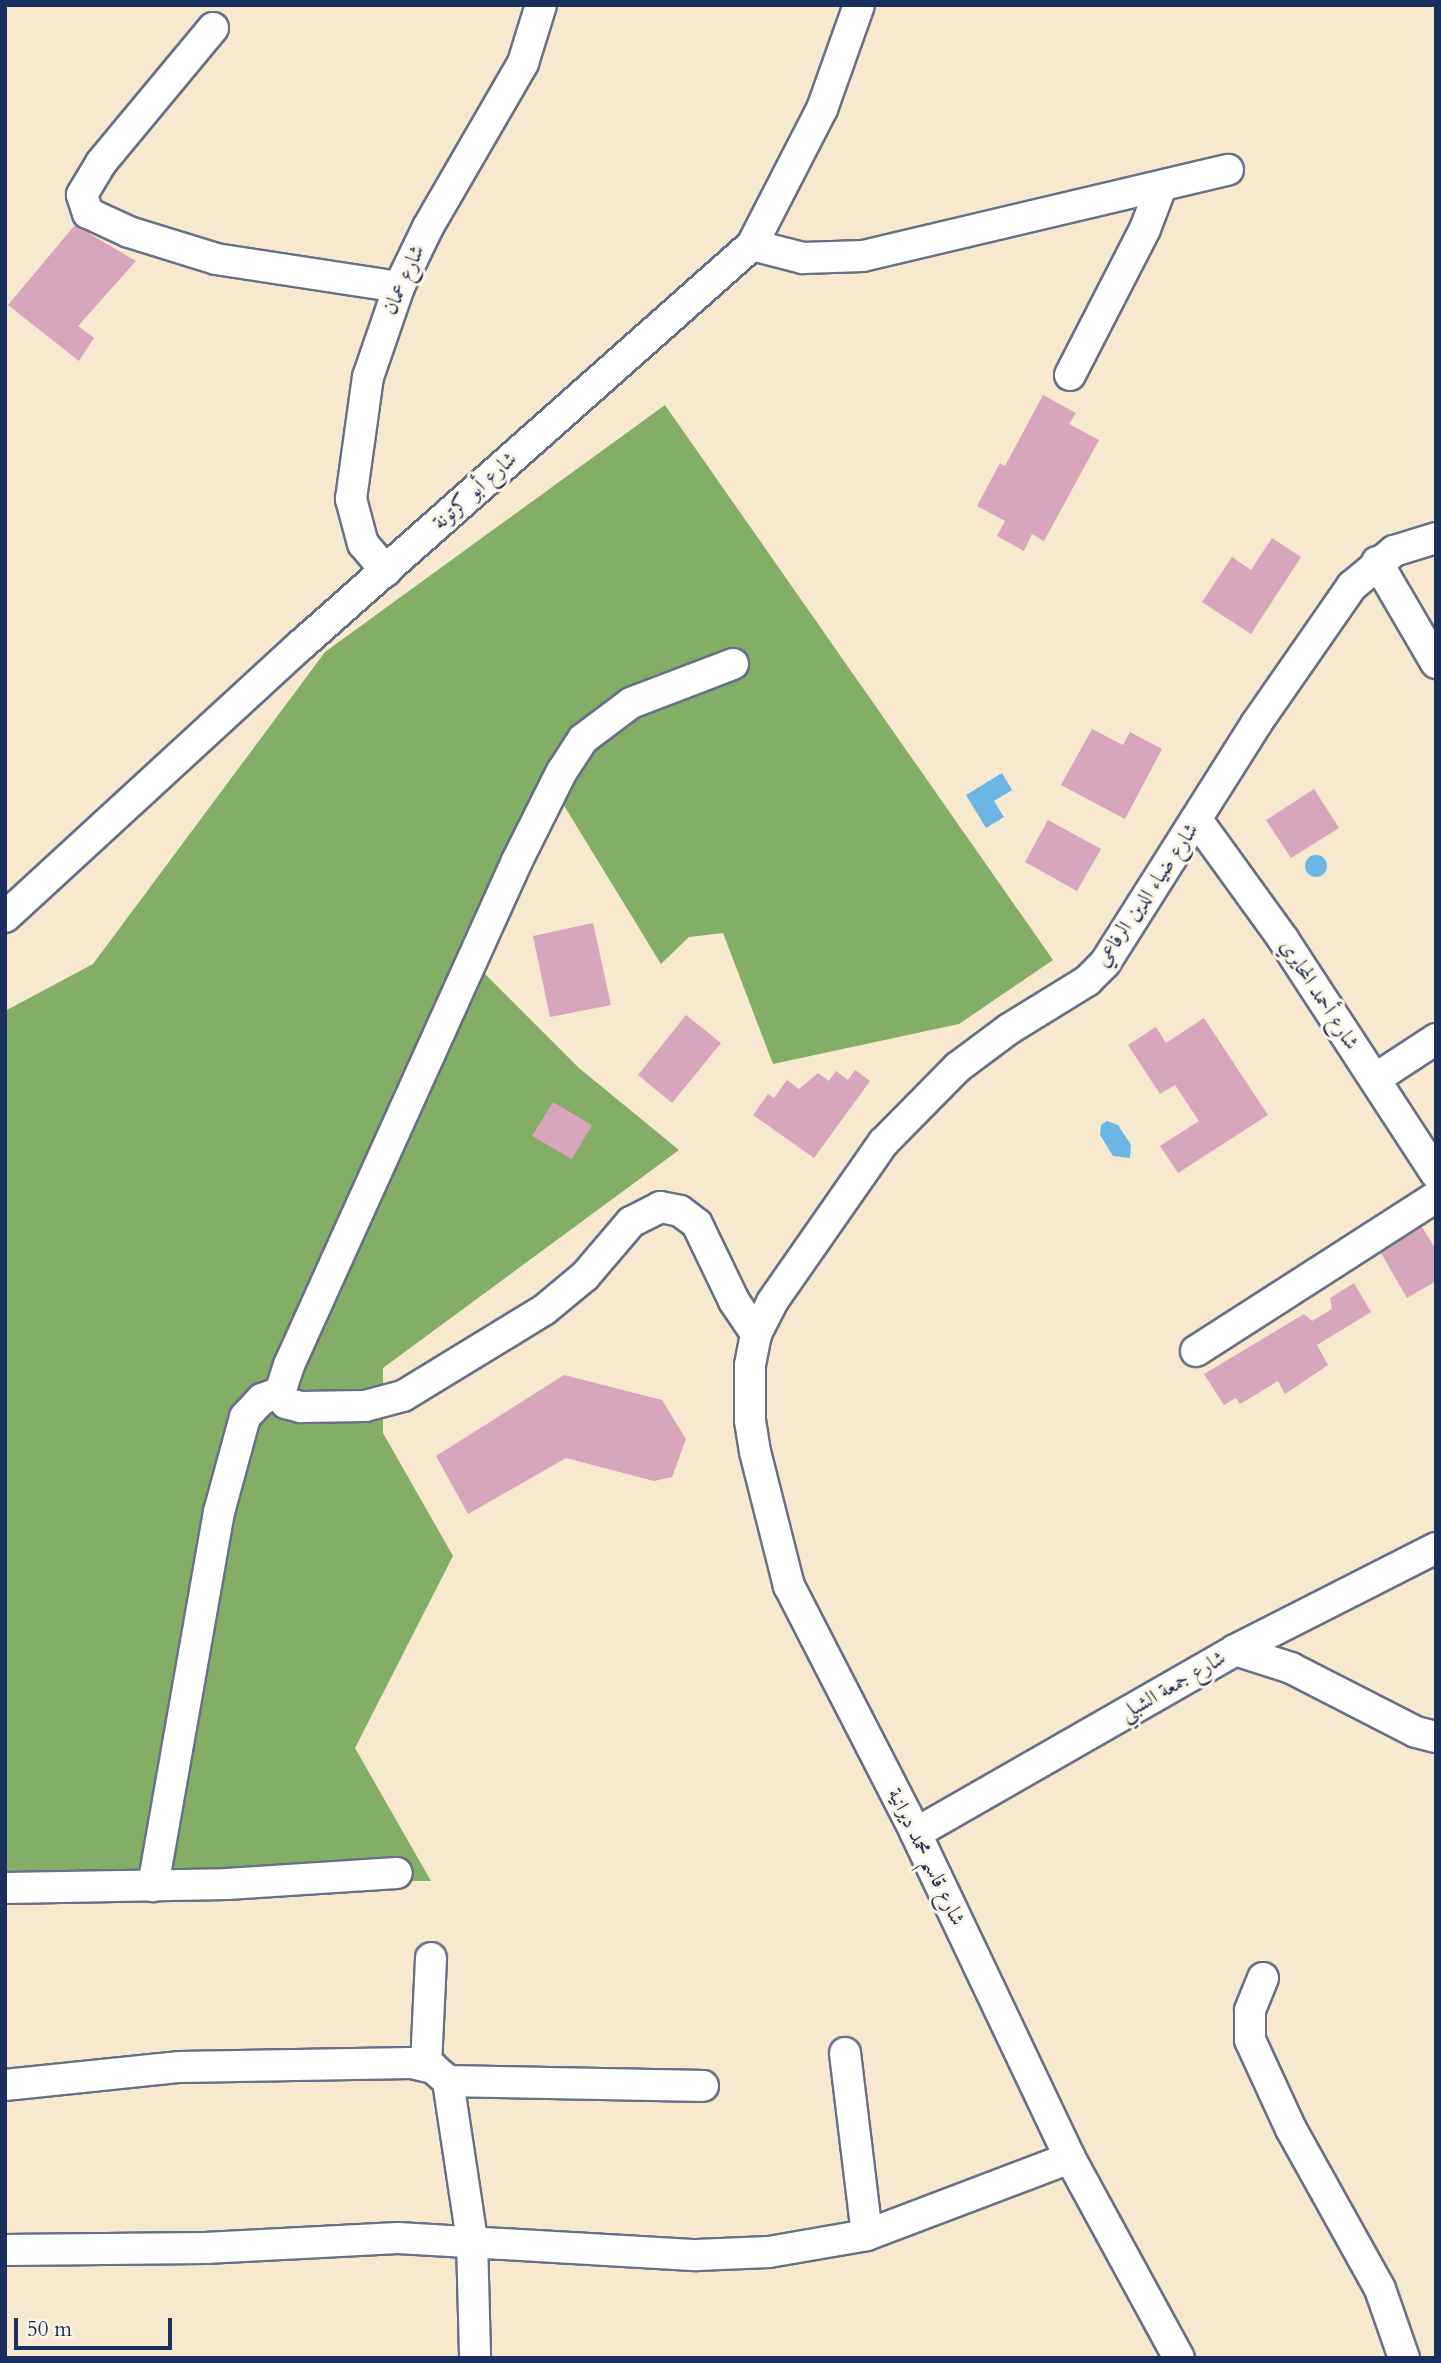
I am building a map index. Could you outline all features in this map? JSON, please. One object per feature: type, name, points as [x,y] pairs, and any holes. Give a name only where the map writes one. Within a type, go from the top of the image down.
[{"type":"street","name":"شارع عمان","points":[[386,571],[363,544],[353,514],[352,486],[368,377],[399,287],[428,227],[523,63],[541,5]]},
{"type":"street","name":"شارع أبو كرتونة","points":[[5,918],[386,571],[752,245],[822,109],[859,5]]},
{"type":"street","points":[[213,28],[84,190],[82,200],[88,213],[129,232],[216,259],[399,287]]},
{"type":"street","points":[[752,245],[803,258],[863,256],[1228,170]]},
{"type":"street","points":[[1070,375],[1145,229],[1161,187]]},
{"type":"street","name":"شارع ضياء الدين الرفاعي","points":[[756,1334],[784,1284],[883,1143],[958,1067],[1009,1029],[1087,981],[1105,963],[1321,626],[1352,586],[1377,562],[1394,551],[1436,538]]},
{"type":"street","points":[[1377,562],[1436,663]]},
{"type":"street","points":[[733,664],[631,703],[583,739],[562,771],[500,899],[289,1365],[281,1392],[286,1403],[301,1407],[365,1406],[403,1396],[544,1310],[585,1276],[631,1222],[660,1207],[680,1211],[697,1224],[722,1279],[756,1334]]},
{"type":"street","name":"شارع أحمد المحايري","points":[[1197,820],[1375,1079],[1436,1174]]},
{"type":"street","points":[[1375,1079],[1436,1039]]},
{"type":"street","points":[[1195,1352],[1436,1197]]},
{"type":"street","name":"شارع قاسم محمد ديرانية","points":[[756,1334],[750,1365],[750,1420],[789,1586],[916,1833],[1070,2158],[1179,2358]]},
{"type":"street","points":[[153,1886],[219,1512],[245,1417],[262,1399],[281,1392]]},
{"type":"street","name":"شارع جمعة الشبلي","points":[[916,1833],[1236,1650],[1436,1548]]},
{"type":"street","points":[[1236,1650],[1301,1672],[1416,1732],[1436,1737]]},
{"type":"street","points":[[5,1888],[153,1886],[397,1873]]},
{"type":"street","points":[[431,1958],[437,2073],[472,2240],[475,2358]]},
{"type":"street","points":[[1263,1978],[1250,2011],[1250,2040],[1291,2129],[1380,2289],[1404,2358]]},
{"type":"street","points":[[845,2053],[867,2235]]},
{"type":"street","points":[[5,2085],[180,2067],[437,2073],[703,2086]]},
{"type":"street","points":[[5,2250],[472,2240],[732,2256],[814,2247],[867,2235],[1070,2158]]},
{"type":"green space","points":[[665,405],[1053,960],[959,1024],[773,1064],[723,933],[689,937],[661,964],[552,786],[478,967],[579,1068],[679,1150],[383,1368],[383,1433],[453,1556],[355,1748],[431,1881],[5,1879],[5,1011],[93,964],[325,652]]},
{"type":"water","points":[[1002,773],[1012,790],[994,801],[1004,817],[986,828],[966,795]]},
{"type":"water","points":[[1316,855],[1324,858],[1327,866],[1324,874],[1316,877],[1308,874],[1305,866],[1308,858]]},
{"type":"water","points":[[1107,1121],[1118,1125],[1131,1145],[1130,1158],[1113,1156],[1100,1135],[1101,1125]]},
{"type":"building","points":[[75,225],[136,261],[78,326],[94,338],[79,361],[8,305]]},
{"type":"building","points":[[1043,395],[1076,413],[1069,424],[1099,440],[1044,541],[1032,534],[1024,551],[997,536],[1005,521],[977,506],[1000,463],[1005,466]]},
{"type":"building","points":[[1272,538],[1301,557],[1251,634],[1202,602],[1232,557],[1251,570]]},
{"type":"building","points":[[1092,729],[1123,745],[1130,732],[1162,749],[1125,819],[1061,785]]},
{"type":"building","points":[[1314,789],[1339,828],[1291,858],[1266,820]]},
{"type":"building","points":[[1048,820],[1101,849],[1077,891],[1025,862]]},
{"type":"building","points":[[593,923],[611,1005],[550,1017],[533,936]]},
{"type":"building","points":[[686,1015],[721,1043],[672,1103],[638,1075]]},
{"type":"building","points":[[1204,1018],[1268,1115],[1178,1173],[1160,1146],[1199,1121],[1175,1085],[1160,1094],[1128,1045],[1156,1027],[1166,1043]]},
{"type":"building","points":[[855,1070],[870,1081],[814,1158],[753,1115],[768,1094],[774,1098],[787,1080],[799,1089],[818,1073],[829,1081],[836,1071],[848,1080]]},
{"type":"building","points":[[553,1102],[592,1125],[572,1159],[532,1136]]},
{"type":"building","points":[[1422,1227],[1436,1250],[1436,1281],[1407,1298],[1381,1253]]},
{"type":"building","points":[[1354,1283],[1371,1312],[1317,1345],[1328,1365],[1285,1394],[1278,1381],[1240,1404],[1236,1398],[1224,1405],[1204,1374],[1304,1314],[1312,1321],[1332,1309],[1330,1298]]},
{"type":"building","points":[[564,1375],[662,1400],[686,1439],[672,1477],[654,1481],[566,1458],[468,1514],[436,1456]]}]
